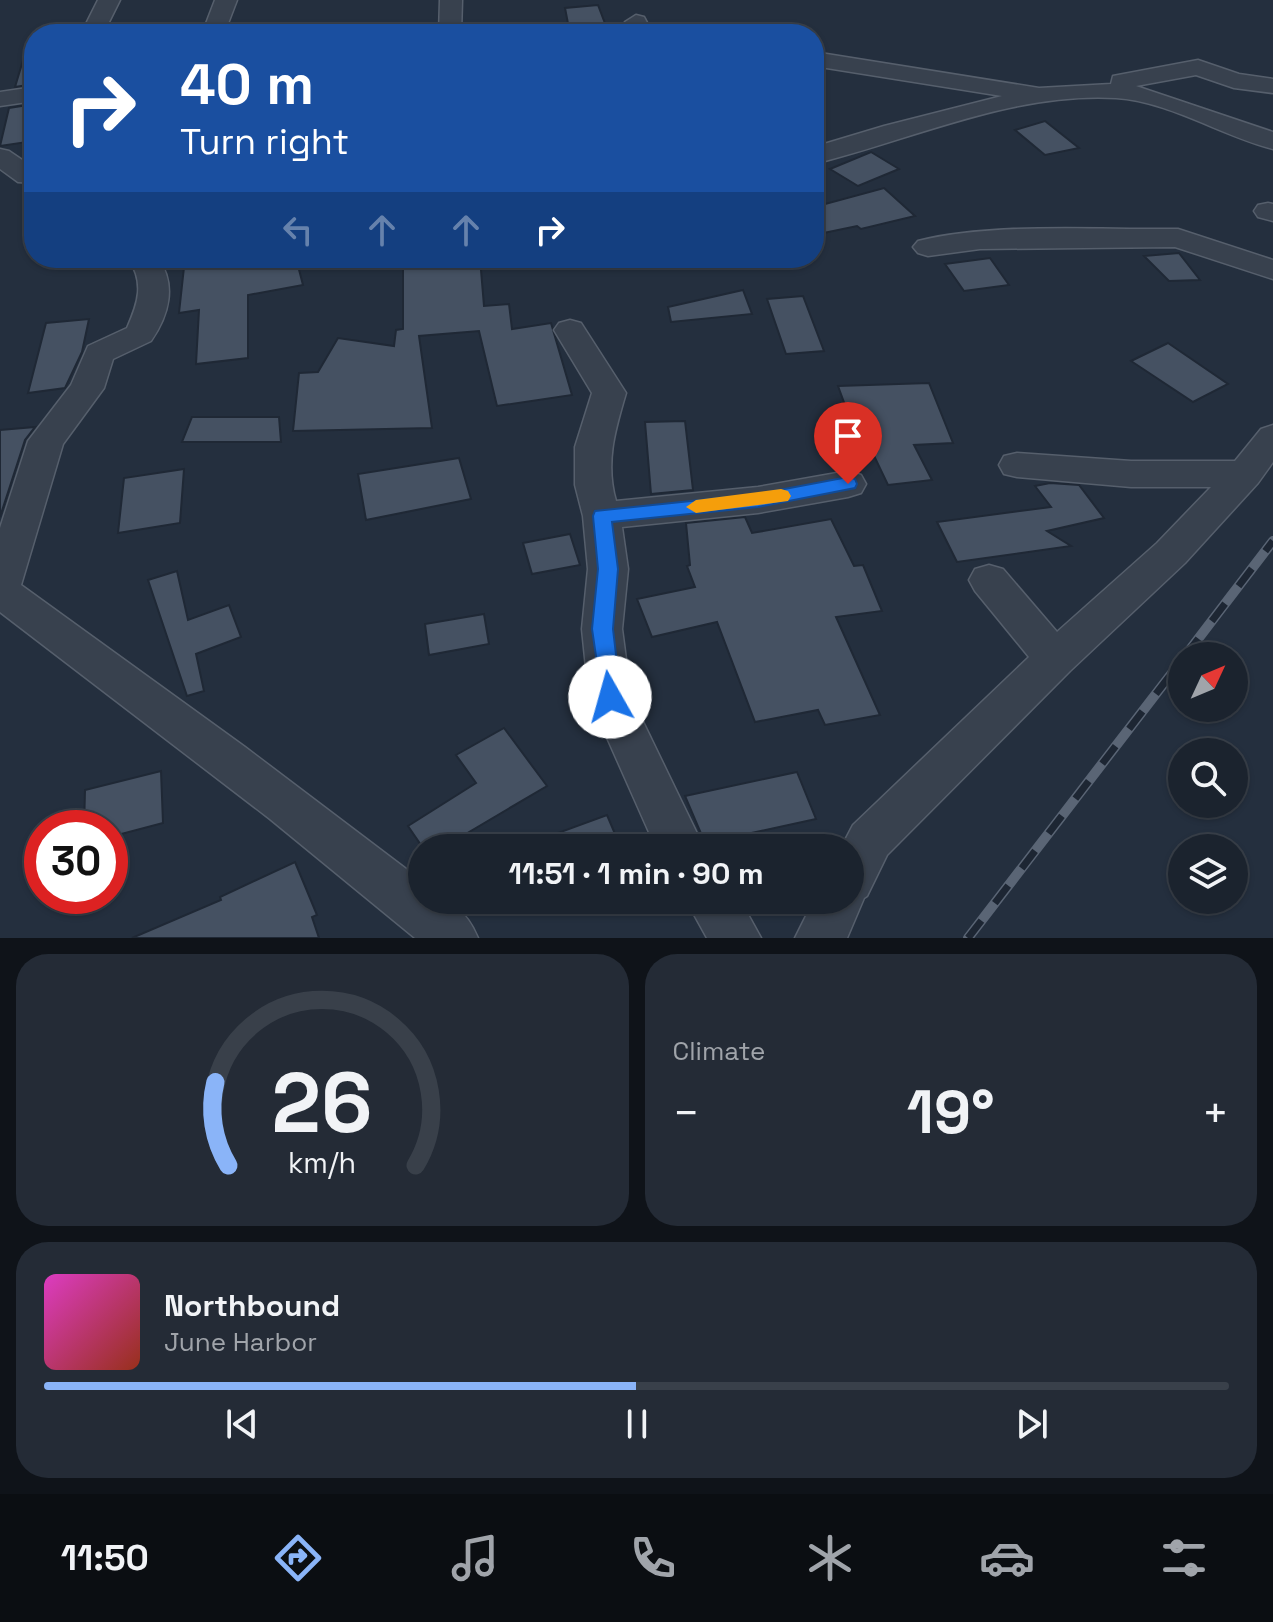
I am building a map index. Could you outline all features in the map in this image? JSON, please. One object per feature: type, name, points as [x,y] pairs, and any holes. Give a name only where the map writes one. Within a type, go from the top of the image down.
[{"type":"street","points":[[97,24],[109,0]]},
{"type":"street","points":[[217,24],[226,0]]},
{"type":"street","points":[[450,24],[451,0]]},
{"type":"street","points":[[824,61],[1039,95],[1128,93],[1146,96],[1273,141]]},
{"type":"street","points":[[1128,93],[1122,81],[1198,67],[1234,81],[1273,86]]},
{"type":"street","points":[[824,153],[893,131],[1039,95]]},
{"type":"street","points":[[1,100],[24,96]]},
{"type":"street","points":[[0,157],[24,173]]},
{"type":"street","points":[[928,247],[980,240],[1178,238],[1273,270]]},
{"type":"street","points":[[151,268],[157,294],[140,334],[99,353],[87,388],[46,441],[0,590],[237,764],[453,938]]},
{"type":"street","points":[[570,330],[609,393],[593,447],[593,485],[602,516],[608,569],[602,629],[610,697],[674,834]]},
{"type":"street","points":[[864,852],[870,840],[1055,659],[1171,553],[1245,474],[1273,437]]},
{"type":"street","points":[[1017,465],[1131,474],[1245,474]]},
{"type":"street","points":[[602,516],[758,500],[848,484]]},
{"type":"street","points":[[989,580],[1055,659]]},
{"type":"street","points":[[720,914],[736,938]]},
{"type":"street","points":[[820,938],[833,914]]},
{"type":"building","points":[[598,5],[605,24],[568,24],[565,8]]},
{"type":"building","points":[[24,57],[24,86],[15,87]]},
{"type":"building","points":[[24,106],[24,142],[0,146],[9,108]]},
{"type":"building","points":[[1045,121],[1079,148],[1045,155],[1015,130]]},
{"type":"building","points":[[871,152],[899,169],[858,186],[830,169]]},
{"type":"building","points":[[884,188],[915,216],[861,229],[857,226],[824,233],[824,204]]},
{"type":"building","points":[[1179,253],[1200,280],[1169,281],[1144,256]]},
{"type":"building","points":[[990,258],[1009,285],[964,291],[945,264]]},
{"type":"building","points":[[184,268],[299,268],[303,285],[248,295],[248,358],[196,364],[199,310],[179,313]]},
{"type":"building","points":[[403,268],[481,268],[484,306],[509,304],[512,329],[551,323],[572,395],[497,406],[479,331],[419,336],[432,428],[293,431],[299,373],[318,372],[338,338],[394,346],[396,330],[403,329]]},
{"type":"building","points":[[743,290],[752,314],[671,322],[668,307]]},
{"type":"building","points":[[803,296],[824,351],[786,354],[767,299]]},
{"type":"building","points":[[89,319],[82,352],[65,388],[28,393],[46,323]]},
{"type":"building","points":[[1168,343],[1228,384],[1193,402],[1131,361]]},
{"type":"building","points":[[929,383],[953,443],[914,445],[932,480],[888,485],[855,416],[849,416],[838,386]]},
{"type":"building","points":[[192,417],[279,417],[281,442],[182,442]]},
{"type":"building","points":[[685,421],[693,490],[651,494],[645,422]]},
{"type":"building","points":[[35,427],[25,440],[0,517],[0,430]]},
{"type":"building","points":[[459,458],[471,499],[366,520],[358,474]]},
{"type":"building","points":[[184,469],[180,523],[118,533],[124,478]]},
{"type":"building","points":[[1050,483],[1079,485],[1104,518],[1047,531],[1071,546],[957,562],[937,522],[1051,507],[1035,486]]},
{"type":"building","points":[[745,517],[752,533],[831,519],[854,566],[863,565],[882,611],[836,617],[880,715],[825,725],[818,710],[755,722],[717,622],[652,637],[637,599],[695,587],[687,566],[690,565],[686,523]]},
{"type":"building","points":[[570,534],[580,565],[532,574],[523,543]]},
{"type":"building","points":[[177,571],[188,620],[229,605],[241,637],[196,654],[204,691],[187,696],[148,580]]},
{"type":"building","points":[[484,614],[489,644],[429,655],[425,624]]},
{"type":"building","points":[[504,728],[547,786],[466,834],[413,834],[408,826],[476,783],[456,755]]},
{"type":"building","points":[[161,771],[163,823],[128,832],[128,810],[84,810],[85,790]]},
{"type":"building","points":[[797,772],[816,819],[747,834],[701,834],[685,796]]},
{"type":"building","points":[[607,815],[615,834],[555,834]]},
{"type":"building","points":[[295,862],[317,915],[312,917],[319,938],[132,938],[221,900],[220,897]]},
{"type":"railway","points":[[1196,642],[1273,541]]},
{"type":"railway","points":[[968,938],[1168,678]]},
{"type":"slow traffic","points":[[696,507],[781,496]]},
{"type":"route","points":[[610,697],[602,629],[608,569],[602,516],[758,500],[848,484]]}]
